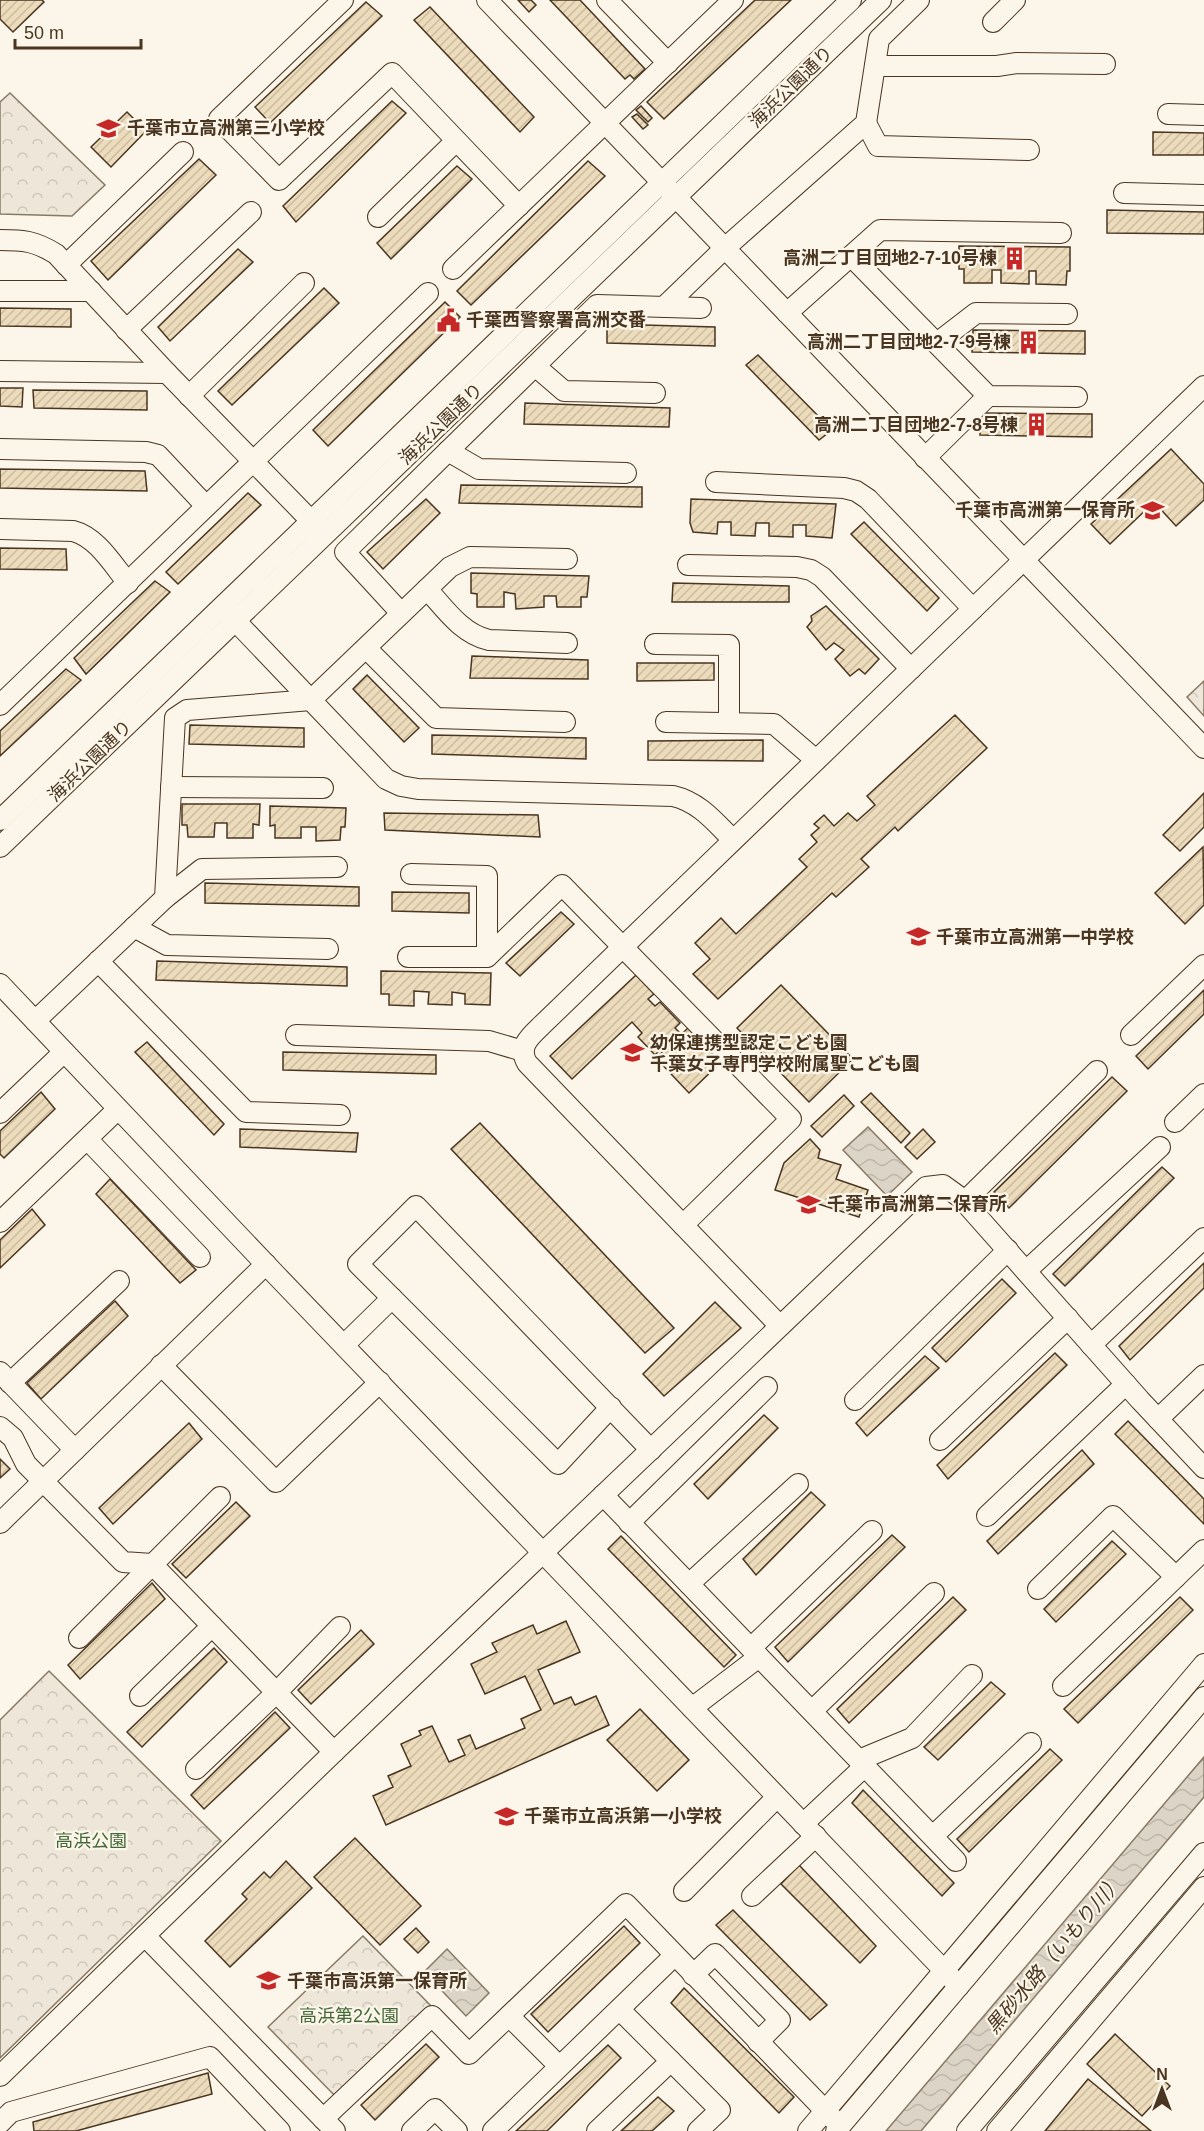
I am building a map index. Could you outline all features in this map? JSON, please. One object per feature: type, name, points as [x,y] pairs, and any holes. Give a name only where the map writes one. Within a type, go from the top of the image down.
[{"type":"street","points":[[343,0],[219,118],[279,180],[392,73],[519,206]]},
{"type":"street","points":[[487,0],[1204,748]]},
{"type":"street","points":[[607,0],[668,63]]},
{"type":"street","points":[[453,269],[733,0]]},
{"type":"street","name":"海浜公園通り","points":[[319,529],[661,182],[851,0]]},
{"type":"street","name":"海浜公園通り","points":[[0,847],[229,615],[676,197],[881,0]]},
{"type":"street","points":[[919,0],[879,39],[866,123],[878,146],[1029,150]]},
{"type":"street","points":[[993,22],[1015,0]]},
{"type":"street","points":[[875,66],[1105,64]]},
{"type":"street","points":[[1168,114],[1204,114]]},
{"type":"street","points":[[664,307],[725,248],[866,123]]},
{"type":"street","points":[[378,217],[456,141]]},
{"type":"street","points":[[66,265],[183,152]]},
{"type":"street","points":[[1124,194],[1204,195]]},
{"type":"street","points":[[126,330],[251,212]]},
{"type":"street","points":[[787,313],[880,231],[1061,233]]},
{"type":"street","points":[[0,240],[28,240],[57,254],[126,330],[319,529]]},
{"type":"street","points":[[851,256],[988,396]]},
{"type":"street","points":[[189,396],[304,283]]},
{"type":"street","points":[[0,291],[91,291]]},
{"type":"street","points":[[0,705],[428,293]]},
{"type":"street","points":[[401,614],[345,552],[597,305],[701,308]]},
{"type":"street","points":[[937,343],[976,313],[1067,314]]},
{"type":"street","points":[[535,366],[564,391],[656,393]]},
{"type":"street","points":[[0,371],[167,373]]},
{"type":"street","points":[[780,1326],[527,1063],[523,1051],[529,1037],[1204,386]]},
{"type":"street","points":[[925,458],[988,396],[1077,397]]},
{"type":"street","points":[[0,449],[146,452],[158,455],[206,507]]},
{"type":"street","points":[[448,451],[479,470],[626,473]]},
{"type":"street","points":[[716,482],[844,488],[856,491],[868,499],[973,609]]},
{"type":"street","points":[[0,528],[82,533],[90,539],[128,583]]},
{"type":"street","points":[[165,898],[175,718],[187,710],[311,700],[450,567],[470,557],[567,559]]},
{"type":"street","points":[[687,565],[797,567],[811,570],[822,577],[911,669]]},
{"type":"street","points":[[427,589],[468,632],[478,638],[567,643]]},
{"type":"street","points":[[229,615],[386,779],[401,786],[418,789],[672,796],[700,807],[734,840]]},
{"type":"street","name":"海浜公園通り","points":[[0,820],[229,615]]},
{"type":"street","points":[[656,644],[729,645],[729,723]]},
{"type":"street","points":[[366,648],[436,718],[565,722]]},
{"type":"street","points":[[666,722],[774,724],[816,760]]},
{"type":"street","points":[[171,787],[323,788]]},
{"type":"street","points":[[35,1021],[165,898],[202,868],[337,867]]},
{"type":"street","points":[[411,874],[487,876],[487,957]]},
{"type":"street","points":[[408,957],[487,957],[562,885],[791,1119],[683,1225]]},
{"type":"street","points":[[135,927],[167,945],[328,949]]},
{"type":"street","points":[[98,961],[246,1112],[340,1115]]},
{"type":"street","points":[[1131,1035],[1204,964]]},
{"type":"street","points":[[0,984],[959,1986]]},
{"type":"street","points":[[296,1035],[489,1041],[523,1051]]},
{"type":"street","points":[[0,1113],[64,1052]]},
{"type":"street","points":[[964,1202],[1097,1071]]},
{"type":"street","points":[[1175,1122],[1204,1095]]},
{"type":"street","points":[[0,1222],[118,1109]]},
{"type":"street","points":[[88,1140],[200,1257]]},
{"type":"street","points":[[1026,1271],[1160,1146]]},
{"type":"street","points":[[0,2076],[334,1752],[926,1187],[943,1185],[964,1202],[1204,1468]]},
{"type":"street","points":[[611,1407],[558,1464],[358,1264],[416,1206],[611,1407],[651,1450]]},
{"type":"street","points":[[1091,1345],[1204,1238]]},
{"type":"street","points":[[855,1400],[1008,1250]]},
{"type":"street","points":[[0,1522],[266,1264]]},
{"type":"street","points":[[75,1450],[5,1378],[119,1281]]},
{"type":"street","points":[[344,1345],[392,1298]]},
{"type":"street","points":[[940,1440],[1068,1318]]},
{"type":"street","points":[[161,1365],[276,1482],[380,1382]]},
{"type":"street","points":[[1158,1419],[1204,1375]]},
{"type":"street","points":[[987,1516],[1126,1384]]},
{"type":"street","points":[[629,1522],[767,1387]]},
{"type":"street","points":[[0,1427],[13,1438],[26,1464],[123,1562],[152,1564],[334,1752]]},
{"type":"street","points":[[689,1584],[798,1484]]},
{"type":"street","points":[[603,1496],[956,1861]]},
{"type":"street","points":[[79,1638],[220,1497]]},
{"type":"street","points":[[1038,1588],[1113,1516],[1176,1576]]},
{"type":"street","points":[[692,1708],[755,1652],[872,1531]]},
{"type":"street","points":[[1062,1686],[1204,1550]]},
{"type":"street","points":[[812,1711],[934,1593]]},
{"type":"street","points":[[140,1696],[212,1626]]},
{"type":"street","points":[[196,1769],[276,1693],[340,1627]]},
{"type":"street","points":[[808,2131],[1204,1664]]},
{"type":"street","points":[[752,1896],[809,1830],[862,1763],[912,1738],[972,1675]]},
{"type":"street","points":[[145,1936],[329,2125],[432,2016],[469,2054],[626,1904],[825,2111],[838,2129],[1204,1697]]},
{"type":"street","points":[[933,1836],[1031,1743]]},
{"type":"street","points":[[684,1891],[777,1797]]},
{"type":"street","points":[[968,2131],[1204,1853]]},
{"type":"street","points":[[997,2131],[1204,1887]]},
{"type":"street","points":[[693,1975],[715,1954],[780,2020],[758,2042]]},
{"type":"street","points":[[493,2131],[674,1956]]},
{"type":"street","points":[[620,2010],[720,2110],[698,2131]]},
{"type":"street","points":[[509,2016],[559,2066]]},
{"type":"street","points":[[0,2123],[11,2112],[210,2057],[272,2129]]},
{"type":"street","points":[[597,2131],[671,2061]]},
{"type":"street","points":[[412,2131],[435,2109],[457,2131]]},
{"type":"green space","points":[[10,93],[105,185],[72,216],[0,214],[0,102]]},
{"type":"green space","points":[[1204,681],[1204,716],[1187,697]]},
{"type":"green space","name":"高浜公園","points":[[49,1671],[221,1841],[0,2058],[0,1720]]},
{"type":"green space","name":"高浜第2公園","points":[[363,1936],[431,2006],[336,2097],[268,2027]]},
{"type":"water","points":[[868,1127],[912,1172],[887,1196],[843,1150]]},
{"type":"water","name":"黒砂水路（いもり川）","points":[[1204,1757],[1204,1797],[921,2131],[886,2131]]},
{"type":"water","points":[[447,1949],[489,1993],[466,2016],[424,1972]]},
{"type":"building","points":[[0,0],[42,0],[44,2],[13,32],[0,19]]},
{"type":"building","points":[[518,0],[531,0],[536,5],[529,12]]},
{"type":"building","points":[[550,0],[580,0],[645,69],[634,79],[630,75],[625,79]]},
{"type":"building","points":[[755,0],[791,0],[664,119],[647,102]]},
{"type":"building","points":[[366,2],[382,16],[270,123],[255,107]]},
{"type":"building","points":[[430,7],[534,117],[520,132],[414,20]]},
{"type":"building","points":[[392,101],[406,113],[296,222],[283,206]]},
{"type":"building","points":[[641,106],[652,118],[648,122],[636,110]]},
{"type":"building","points":[[127,112],[146,131],[111,167],[91,147]]},
{"type":"building","points":[[637,114],[648,125],[643,129],[632,117]]},
{"type":"building","points":[[1153,132],[1204,133],[1204,155],[1153,155]]},
{"type":"building","points":[[199,159],[216,175],[108,280],[91,261]]},
{"type":"building","points":[[588,161],[605,176],[471,305],[457,291]]},
{"type":"building","points":[[457,166],[472,179],[391,259],[377,243]]},
{"type":"building","points":[[1107,210],[1204,212],[1204,234],[1107,233]]},
{"type":"building","name":"高洲二丁目団地2-7-10号棟","points":[[959,246],[1070,247],[1070,271],[1067,271],[1066,285],[1036,284],[1036,271],[1029,271],[1029,284],[1001,283],[1001,270],[992,270],[992,283],[964,283],[964,269],[959,269]]},
{"type":"building","points":[[238,249],[253,262],[170,341],[158,327]]},
{"type":"building","points":[[324,288],[339,303],[232,405],[218,391]]},
{"type":"building","points":[[445,302],[460,317],[328,446],[313,430]]},
{"type":"building","points":[[0,308],[71,309],[71,327],[0,326]]},
{"type":"building","points":[[607,324],[715,327],[715,346],[607,343]]},
{"type":"building","name":"高洲二丁目団地2-7-9号棟","points":[[973,330],[1085,331],[1085,354],[972,352]]},
{"type":"building","points":[[758,355],[832,430],[819,440],[746,365]]},
{"type":"building","points":[[0,388],[23,388],[22,407],[0,406]]},
{"type":"building","points":[[33,390],[147,391],[147,410],[34,408]]},
{"type":"building","points":[[525,403],[670,408],[669,427],[524,424]]},
{"type":"building","name":"高洲二丁目団地2-7-8号棟","points":[[980,413],[1092,414],[1092,437],[980,435]]},
{"type":"building","points":[[1171,449],[1204,484],[1204,500],[1176,526],[1154,502],[1110,544],[1091,524]]},
{"type":"building","points":[[0,469],[145,471],[147,491],[0,488]]},
{"type":"building","points":[[461,485],[642,487],[642,507],[459,503]]},
{"type":"building","points":[[248,493],[261,505],[178,584],[166,572]]},
{"type":"building","points":[[426,499],[440,513],[383,569],[367,552]]},
{"type":"building","points":[[691,499],[836,504],[832,538],[806,536],[806,525],[793,525],[793,537],[769,536],[769,523],[756,523],[755,536],[731,535],[731,522],[718,522],[717,534],[693,532],[690,523]]},
{"type":"building","points":[[864,522],[939,598],[927,611],[851,534]]},
{"type":"building","points":[[0,548],[66,549],[67,570],[0,569]]},
{"type":"building","points":[[471,573],[589,576],[587,597],[581,597],[581,607],[557,607],[556,596],[544,596],[544,607],[516,609],[515,594],[504,592],[504,607],[477,607],[477,594],[471,593]]},
{"type":"building","points":[[155,581],[170,592],[86,674],[74,658]]},
{"type":"building","points":[[673,583],[789,586],[789,602],[672,602]]},
{"type":"building","points":[[826,606],[879,659],[865,674],[859,669],[850,676],[835,659],[844,650],[834,643],[826,650],[807,627],[812,621],[811,616]]},
{"type":"building","points":[[472,656],[588,660],[588,679],[470,678]]},
{"type":"building","points":[[637,663],[714,663],[714,680],[637,681]]},
{"type":"building","points":[[66,669],[81,680],[0,756],[0,731]]},
{"type":"building","points":[[367,675],[419,728],[404,742],[353,689]]},
{"type":"building","points":[[955,715],[987,748],[898,831],[895,827],[861,859],[869,867],[836,897],[832,893],[718,999],[693,974],[710,959],[695,943],[721,918],[736,934],[807,867],[799,859],[817,842],[811,835],[819,828],[814,824],[824,815],[834,826],[848,813],[857,821],[875,805],[867,796]]},
{"type":"building","points":[[190,725],[304,728],[304,747],[189,744]]},
{"type":"building","points":[[432,735],[586,738],[586,759],[432,754]]},
{"type":"building","points":[[763,740],[763,761],[648,760],[648,741]]},
{"type":"building","points":[[1204,793],[1204,827],[1180,851],[1163,835]]},
{"type":"building","points":[[182,804],[260,804],[259,825],[253,824],[253,838],[227,838],[227,823],[215,823],[214,837],[188,837],[187,825],[182,825]]},
{"type":"building","points":[[270,806],[346,808],[345,827],[341,827],[340,840],[316,841],[316,827],[301,827],[301,838],[275,838],[275,825],[270,826]]},
{"type":"building","points":[[384,813],[538,815],[540,837],[385,830]]},
{"type":"building","points":[[1203,847],[1204,905],[1185,924],[1155,893]]},
{"type":"building","points":[[205,883],[359,887],[359,906],[205,903]]},
{"type":"building","points":[[392,892],[469,893],[469,913],[392,911]]},
{"type":"building","points":[[561,912],[574,924],[520,976],[506,963]]},
{"type":"building","points":[[157,961],[347,967],[347,986],[156,980]]},
{"type":"building","points":[[381,971],[491,973],[490,1005],[465,1004],[465,994],[452,992],[452,1005],[428,1004],[429,992],[414,991],[414,1006],[389,1005],[389,994],[381,994]]},
{"type":"building","points":[[636,975],[654,994],[648,999],[655,1006],[660,1002],[680,1023],[675,1028],[679,1032],[655,1055],[638,1037],[642,1033],[632,1022],[572,1079],[550,1056]]},
{"type":"building","points":[[781,985],[853,1059],[809,1102],[737,1028]]},
{"type":"building","points":[[1204,990],[1204,1014],[1148,1069],[1136,1056]]},
{"type":"building","points":[[688,1028],[720,1063],[689,1093],[656,1058]]},
{"type":"building","points":[[147,1042],[224,1124],[214,1135],[135,1052]]},
{"type":"building","points":[[283,1052],[436,1055],[436,1074],[283,1070]]},
{"type":"building","points":[[1112,1077],[1127,1091],[1009,1208],[994,1192]]},
{"type":"building","points":[[41,1092],[55,1109],[4,1158],[0,1154],[0,1131]]},
{"type":"building","points":[[871,1093],[910,1133],[901,1143],[861,1102]]},
{"type":"building","points":[[844,1095],[854,1106],[822,1137],[811,1126]]},
{"type":"building","points":[[480,1123],[674,1328],[645,1353],[451,1149]]},
{"type":"building","points":[[240,1129],[358,1133],[356,1152],[240,1147]]},
{"type":"building","points":[[923,1129],[935,1142],[917,1159],[905,1147]]},
{"type":"building","points":[[810,1139],[820,1150],[818,1158],[841,1165],[836,1179],[868,1190],[859,1217],[775,1190],[784,1163]]},
{"type":"building","points":[[1162,1167],[1174,1178],[1065,1286],[1053,1274]]},
{"type":"building","points":[[110,1179],[196,1270],[180,1283],[96,1194]]},
{"type":"building","points":[[32,1209],[45,1225],[0,1268],[0,1240]]},
{"type":"building","points":[[1204,1263],[1204,1288],[1130,1360],[1119,1346]]},
{"type":"building","points":[[1002,1279],[1016,1293],[946,1362],[932,1348]]},
{"type":"building","points":[[115,1301],[128,1316],[41,1399],[27,1383]]},
{"type":"building","points":[[715,1302],[741,1328],[664,1396],[643,1374]]},
{"type":"building","points":[[1055,1353],[1067,1365],[948,1479],[937,1465]]},
{"type":"building","points":[[925,1356],[939,1368],[867,1436],[856,1423]]},
{"type":"building","points":[[764,1415],[778,1428],[708,1499],[694,1484]]},
{"type":"building","points":[[1128,1421],[1204,1499],[1204,1524],[1115,1434]]},
{"type":"building","points":[[189,1423],[202,1439],[113,1524],[99,1508]]},
{"type":"building","points":[[1082,1450],[1094,1464],[998,1554],[987,1541]]},
{"type":"building","points":[[0,1459],[10,1469],[0,1478]]},
{"type":"building","points":[[811,1492],[825,1505],[756,1575],[743,1559]]},
{"type":"building","points":[[236,1502],[250,1516],[186,1578],[172,1564]]},
{"type":"building","points":[[892,1535],[905,1547],[788,1662],[775,1647]]},
{"type":"building","points":[[621,1536],[736,1655],[724,1667],[608,1549]]},
{"type":"building","points":[[1112,1541],[1126,1554],[1056,1622],[1044,1609]]},
{"type":"building","points":[[152,1583],[165,1599],[80,1679],[68,1665]]},
{"type":"building","points":[[953,1597],[966,1610],[849,1723],[837,1709]]},
{"type":"building","points":[[1180,1597],[1193,1610],[1078,1723],[1064,1709]]},
{"type":"building","points":[[566,1621],[580,1652],[538,1670],[554,1704],[571,1697],[575,1705],[596,1696],[609,1725],[386,1825],[373,1796],[393,1787],[388,1776],[411,1766],[401,1744],[421,1735],[419,1731],[432,1726],[449,1762],[465,1755],[458,1740],[470,1735],[476,1749],[525,1728],[521,1719],[541,1710],[525,1676],[485,1694],[471,1664],[497,1652],[492,1643],[533,1625],[537,1634]]},
{"type":"building","points":[[361,1630],[374,1644],[311,1704],[298,1690]]},
{"type":"building","points":[[214,1648],[227,1662],[142,1747],[127,1732]]},
{"type":"building","points":[[991,1682],[1005,1694],[938,1760],[924,1747]]},
{"type":"building","points":[[640,1709],[689,1760],[657,1791],[607,1740]]},
{"type":"building","points":[[275,1712],[290,1728],[204,1809],[191,1795]]},
{"type":"building","points":[[1050,1749],[1062,1760],[969,1852],[957,1839]]},
{"type":"building","points":[[863,1790],[954,1883],[942,1896],[852,1803]]},
{"type":"building","points":[[355,1838],[421,1906],[380,1945],[314,1877]]},
{"type":"building","points":[[286,1861],[312,1888],[230,1967],[205,1941],[247,1899],[242,1894],[264,1872],[270,1878]]},
{"type":"building","points":[[799,1865],[876,1946],[860,1963],[781,1884]]},
{"type":"building","points":[[733,1910],[827,2005],[810,2020],[716,1925]]},
{"type":"building","points":[[624,1926],[640,1943],[548,2032],[531,2014]]},
{"type":"building","points":[[416,1928],[429,1942],[418,1953],[404,1939]]},
{"type":"building","points":[[684,1988],[794,2097],[779,2113],[671,2003]]},
{"type":"building","points":[[1115,2034],[1170,2086],[1142,2116],[1087,2064]]},
{"type":"building","points":[[426,2044],[439,2057],[375,2120],[361,2105]]},
{"type":"building","points":[[608,2045],[621,2058],[547,2131],[516,2131]]},
{"type":"building","points":[[208,2073],[212,2094],[76,2131],[34,2131],[33,2122]]},
{"type":"building","points":[[1088,2079],[1151,2131],[1045,2131]]},
{"type":"building","points":[[658,2097],[674,2111],[652,2131],[621,2131]]},
{"type":"place","name":"千葉市立高洲第三小学校","points":[[109,128]]},
{"type":"place","name":"高洲二丁目団地2-7-10号棟","points":[[1015,258]]},
{"type":"place","name":"千葉西警察署高洲交番","points":[[448,320]]},
{"type":"place","name":"高洲二丁目団地2-7-9号棟","points":[[1029,342]]},
{"type":"place","name":"高洲二丁目団地2-7-8号棟","points":[[1036,425]]},
{"type":"place","name":"千葉市高洲第一保育所","points":[[1153,510]]},
{"type":"place","name":"千葉市立高洲第一中学校","points":[[918,937]]},
{"type":"place","name":"幼保連携型認定こども園 千葉女子専門学校附属聖こども園","points":[[632,1053]]},
{"type":"place","name":"千葉市高洲第二保育所","points":[[809,1204]]},
{"type":"place","name":"千葉市立高浜第一小学校","points":[[506,1816]]},
{"type":"place","name":"千葉市高浜第一保育所","points":[[269,1981]]}]
